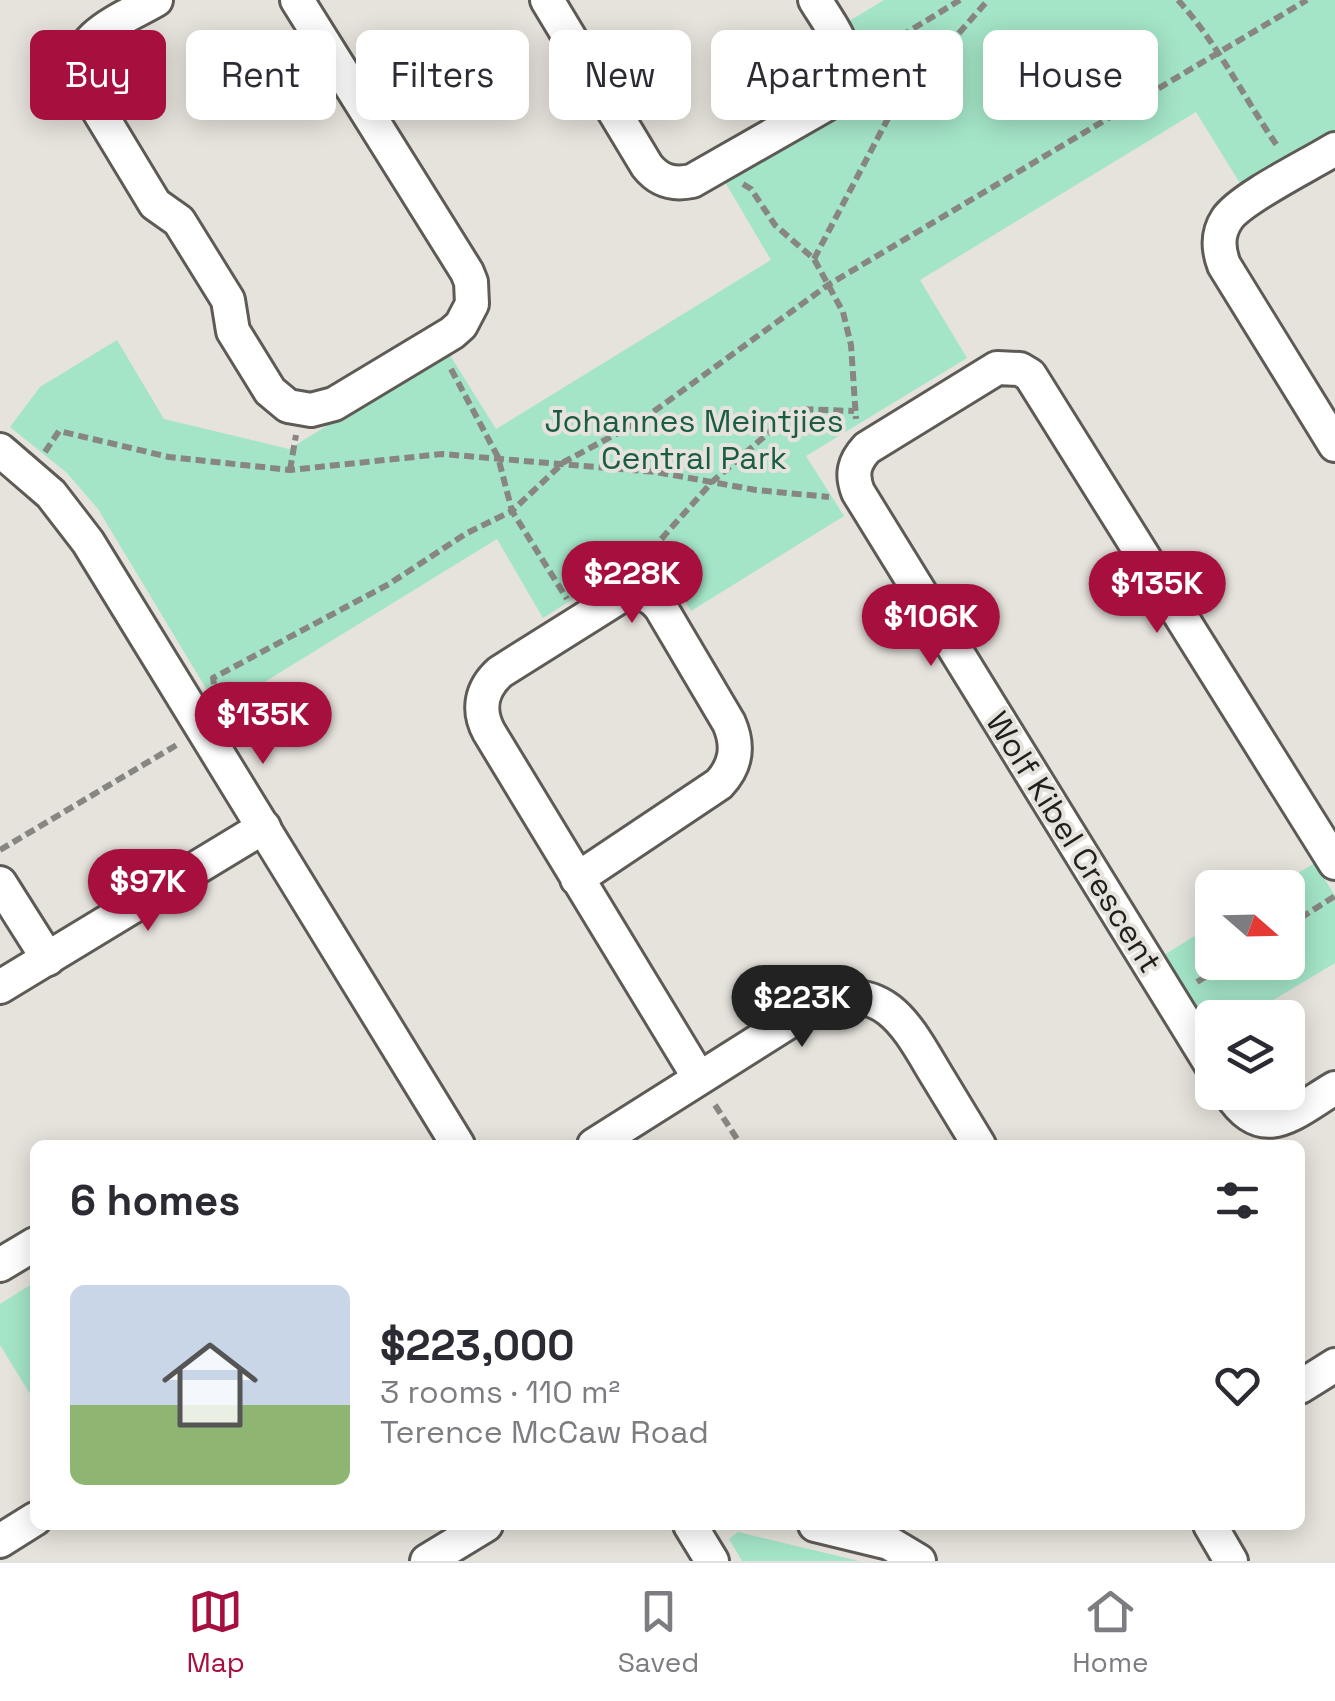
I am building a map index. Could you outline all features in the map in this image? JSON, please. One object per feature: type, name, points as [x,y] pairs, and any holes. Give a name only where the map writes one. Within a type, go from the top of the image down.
[{"type":"street","points":[[156,0],[88,42],[79,60],[80,80],[155,204],[179,221],[228,300],[233,330],[270,391],[288,406],[300,410],[323,408],[442,340],[462,325],[473,292],[467,272],[297,0]]},
{"type":"street","points":[[547,0],[653,174],[662,180],[682,183],[798,120]]},
{"type":"street","points":[[814,0],[834,30]]},
{"type":"street","points":[[1335,149],[1232,213],[1221,230],[1220,254],[1335,445]]},
{"type":"street","points":[[858,492],[854,468],[867,448],[997,368],[1008,367],[1030,375],[1335,863]]},
{"type":"street","points":[[0,450],[30,473],[71,517],[88,542],[455,1140]]},
{"type":"street","name":"Wolf Kibel Crescent","points":[[858,492],[1195,1038]]},
{"type":"street","points":[[578,879],[719,784],[735,756],[729,723],[661,608],[647,595],[621,596],[500,672],[486,688],[481,710],[488,732],[699,1078]]},
{"type":"street","points":[[0,987],[264,827]]},
{"type":"street","points":[[0,883],[48,958]]},
{"type":"street","points":[[602,1140],[822,1001],[837,997],[869,999],[884,1005],[907,1026],[976,1140]]},
{"type":"street","points":[[1305,1104],[1335,1088]]},
{"type":"street","points":[[1241,1110],[1251,1118],[1273,1122],[1295,1110]]},
{"type":"street","points":[[0,1265],[30,1247]]},
{"type":"street","points":[[1305,1384],[1335,1365]]},
{"type":"street","points":[[0,1541],[30,1522]]},
{"type":"street","points":[[427,1561],[478,1530]]},
{"type":"street","points":[[693,1530],[712,1561]]},
{"type":"street","points":[[834,1530],[889,1544],[918,1561]]},
{"type":"street","points":[[1213,1530],[1231,1561]]},
{"type":"path","points":[[910,30],[960,0]]},
{"type":"path","points":[[814,260],[894,107],[988,0]]},
{"type":"path","points":[[1178,0],[1207,32],[1295,173]]},
{"type":"path","points":[[218,696],[213,678],[388,584],[466,532],[512,510],[564,462],[642,420],[828,285],[1308,0]]},
{"type":"path","points":[[717,166],[751,188],[775,225],[814,260],[843,312],[850,345],[854,411],[867,448]]},
{"type":"path","points":[[442,340],[446,360],[498,457],[512,510],[581,621]]},
{"type":"path","points":[[647,595],[648,554],[712,482],[796,409],[854,411]]},
{"type":"path","points":[[30,473],[59,431],[169,457],[290,470],[442,454],[656,472],[819,498],[858,492]]},
{"type":"path","points":[[0,850],[182,742]]},
{"type":"path","points":[[1305,915],[1335,896]]},
{"type":"path","points":[[1182,992],[1200,980]]},
{"type":"path","points":[[699,1078],[738,1140]]},
{"type":"green space","name":"Johannes Meintjies Central Park","points":[[884,0],[1335,0],[1335,131],[1243,188],[1196,112],[920,280],[967,358],[806,456],[844,516],[691,611],[654,548],[543,618],[497,539],[219,710],[98,509],[67,473],[10,427],[40,387],[117,340],[164,419],[289,449],[448,352],[496,429],[771,260],[725,182],[828,120],[963,120],[963,30],[850,30],[846,23]]},
{"type":"green space","points":[[1315,863],[1335,896],[1335,963],[1273,1000],[1195,1000],[1195,1011],[1161,957],[1195,936],[1195,980],[1305,980],[1303,870]]},
{"type":"green space","points":[[30,1285],[30,1394],[0,1345],[0,1304]]},
{"type":"green space","points":[[738,1532],[859,1561],[742,1561],[729,1539]]}]
